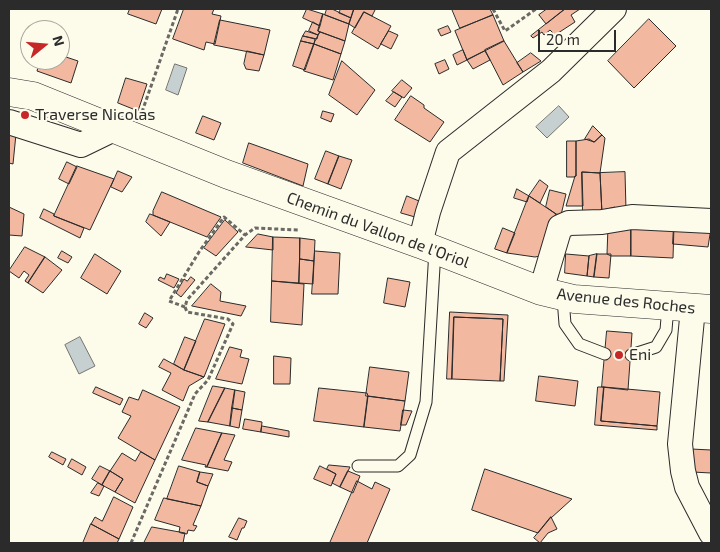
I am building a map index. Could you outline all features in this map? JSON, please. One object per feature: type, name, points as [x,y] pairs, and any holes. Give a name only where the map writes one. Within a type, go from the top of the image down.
[{"type":"street","points":[[427,247],[428,212],[448,152],[551,71],[614,9]]},
{"type":"street","name":"Chemin du Vallon de l'Oriol","points":[[9,92],[33,96],[226,174],[427,247],[552,295]]},
{"type":"street","points":[[9,122],[81,145],[125,132]]},
{"type":"street","points":[[552,295],[560,227],[568,222],[602,222],[632,217],[711,221]]},
{"type":"street","name":"Avenue des Roches","points":[[552,295],[691,308]]},
{"type":"street","points":[[691,308],[680,444],[687,487],[711,533]]},
{"type":"lane","points":[[358,466],[398,466],[410,454],[426,402],[427,247]]},
{"type":"lane","points":[[552,295],[565,324],[579,344],[604,354]]},
{"type":"lane","points":[[631,355],[656,347],[666,330],[691,308]]},
{"type":"path","points":[[125,132],[178,9]]},
{"type":"path","points":[[493,9],[505,31],[536,9]]},
{"type":"path","points":[[185,307],[169,301],[199,252],[224,217],[245,235]]},
{"type":"path","points":[[131,543],[194,394],[208,380],[233,324],[228,319],[187,312],[185,307],[186,300],[245,235],[255,228],[303,230]]},
{"type":"shaded area","points":[[175,64],[187,68],[178,95],[166,90]]},
{"type":"shaded area","points":[[559,106],[569,117],[547,138],[536,127]]},
{"type":"shaded area","points":[[80,337],[95,366],[79,374],[65,345]]},
{"type":"building","points":[[130,9],[162,9],[156,24],[128,14]]},
{"type":"building","points":[[184,9],[214,9],[212,14],[221,16],[215,44],[206,42],[204,50],[173,39]]},
{"type":"building","points":[[307,9],[323,14],[320,26],[303,18]]},
{"type":"building","points":[[327,9],[332,9],[351,18],[349,24],[325,15]]},
{"type":"building","points":[[341,9],[354,9],[351,18],[339,13]]},
{"type":"building","points":[[354,9],[375,10],[372,16],[364,12],[355,28],[349,24]]},
{"type":"building","points":[[452,9],[490,9],[493,15],[460,28]]},
{"type":"building","points":[[547,9],[565,9],[546,24],[539,15]]},
{"type":"building","points":[[565,9],[580,9],[571,15],[575,22],[555,35],[550,30],[544,35],[542,32],[533,38],[531,36]]},
{"type":"building","points":[[364,12],[391,26],[378,49],[352,33]]},
{"type":"building","points":[[323,14],[349,24],[345,41],[318,31]]},
{"type":"building","points":[[493,15],[504,41],[467,60],[455,31]]},
{"type":"building","points":[[649,19],[676,46],[634,88],[608,61]]},
{"type":"building","points":[[220,20],[270,30],[264,55],[214,45]]},
{"type":"building","points":[[313,22],[320,26],[318,35],[309,31]]},
{"type":"building","points":[[448,26],[451,32],[441,36],[438,30]]},
{"type":"building","points":[[306,31],[318,35],[317,39],[303,36]]},
{"type":"building","points":[[389,31],[398,35],[391,49],[381,44]]},
{"type":"building","points":[[320,32],[345,41],[341,54],[314,44]]},
{"type":"building","points":[[303,36],[315,39],[314,44],[301,41]]},
{"type":"building","points":[[301,41],[314,44],[305,70],[293,66]]},
{"type":"building","points":[[504,41],[523,72],[503,85],[485,50]]},
{"type":"building","points":[[314,44],[341,54],[333,80],[304,71]]},
{"type":"building","points":[[463,50],[467,60],[457,65],[453,55]]},
{"type":"building","points":[[247,51],[264,55],[259,71],[246,69],[244,64]]},
{"type":"building","points":[[485,51],[490,60],[473,69],[467,60]]},
{"type":"building","points":[[531,53],[541,61],[523,72],[517,63]]},
{"type":"building","points":[[70,58],[78,61],[71,83],[37,71],[70,70]]},
{"type":"building","points":[[445,60],[449,69],[439,74],[435,64]]},
{"type":"building","points":[[342,61],[375,90],[357,115],[329,95]]},
{"type":"building","points":[[126,78],[147,84],[138,111],[118,103]]},
{"type":"building","points":[[402,80],[412,88],[404,98],[392,91]]},
{"type":"building","points":[[394,92],[402,97],[395,107],[386,101]]},
{"type":"building","points":[[411,96],[444,122],[430,142],[395,120]]},
{"type":"building","points":[[323,111],[334,114],[331,122],[321,118]]},
{"type":"building","points":[[203,116],[221,123],[214,140],[196,133]]},
{"type":"building","points":[[593,126],[602,135],[594,142],[585,139]]},
{"type":"building","points":[[9,132],[16,134],[13,164],[9,163]]},
{"type":"building","points":[[602,135],[605,138],[600,173],[582,172],[583,206],[566,206],[576,176],[576,141],[589,139],[594,142]]},
{"type":"building","points":[[567,141],[576,141],[576,176],[574,177],[567,177]]},
{"type":"building","points":[[249,143],[308,164],[303,186],[243,163]]},
{"type":"building","points":[[326,151],[339,156],[328,184],[315,179]]},
{"type":"building","points":[[339,156],[352,160],[341,189],[328,184]]},
{"type":"building","points":[[67,162],[77,167],[69,184],[59,179]]},
{"type":"building","points":[[77,166],[114,179],[90,230],[54,216]]},
{"type":"building","points":[[118,171],[132,177],[122,192],[111,187]]},
{"type":"building","points":[[582,172],[600,173],[602,214],[583,215]]},
{"type":"building","points":[[625,172],[626,210],[616,210],[615,207],[603,210],[602,214],[600,173]]},
{"type":"building","points":[[540,180],[548,186],[540,203],[529,196]]},
{"type":"building","points":[[517,189],[529,196],[527,202],[514,198]]},
{"type":"building","points":[[550,190],[566,194],[561,215],[546,207]]},
{"type":"building","points":[[162,192],[221,217],[207,237],[153,215]]},
{"type":"building","points":[[407,196],[419,201],[415,217],[401,213]]},
{"type":"building","points":[[529,196],[556,214],[543,252],[540,256],[535,257],[507,253]]},
{"type":"building","points":[[9,207],[24,214],[22,236],[9,235]]},
{"type":"building","points":[[44,209],[54,214],[54,216],[84,228],[80,238],[40,218]]},
{"type":"building","points":[[150,214],[170,222],[161,236],[146,222]]},
{"type":"building","points":[[225,220],[238,232],[216,256],[204,248]]},
{"type":"building","points":[[631,223],[631,256],[611,256],[607,254],[608,227]]},
{"type":"building","points":[[631,223],[674,225],[673,258],[631,256]]},
{"type":"building","points":[[674,225],[711,228],[708,247],[673,244]]},
{"type":"building","points":[[503,228],[515,233],[507,253],[495,249]]},
{"type":"building","points":[[258,234],[273,237],[273,250],[246,247]]},
{"type":"building","points":[[273,237],[300,238],[299,283],[272,281]]},
{"type":"building","points":[[300,238],[315,240],[314,261],[300,259]]},
{"type":"building","points":[[25,247],[45,257],[28,283],[25,281],[29,275],[24,271],[19,278],[9,271]]},
{"type":"building","points":[[62,251],[72,257],[68,263],[58,258]]},
{"type":"building","points":[[315,251],[340,253],[338,294],[312,294]]},
{"type":"building","points":[[95,254],[121,271],[107,294],[81,278]]},
{"type":"building","points":[[566,254],[589,256],[587,276],[565,273]]},
{"type":"building","points":[[597,254],[611,254],[609,278],[594,277]]},
{"type":"building","points":[[597,254],[594,277],[587,276],[589,256]]},
{"type":"building","points":[[45,257],[62,270],[43,293],[28,283]]},
{"type":"building","points":[[300,259],[314,261],[313,284],[299,283]]},
{"type":"building","points":[[167,274],[179,279],[174,288],[158,280],[160,277],[164,279]]},
{"type":"building","points":[[191,277],[195,280],[181,297],[176,293],[184,279],[187,281]]},
{"type":"building","points":[[388,278],[410,282],[405,307],[384,303]]},
{"type":"building","points":[[272,281],[304,284],[302,325],[271,322]]},
{"type":"building","points":[[211,284],[221,292],[220,301],[246,306],[241,316],[192,306]]},
{"type":"building","points":[[450,312],[508,315],[504,381],[500,381],[503,319],[454,317],[452,379],[447,379]]},
{"type":"building","points":[[145,313],[153,318],[146,328],[139,324]]},
{"type":"building","points":[[454,317],[503,319],[500,381],[452,379]]},
{"type":"building","points":[[205,319],[225,324],[204,377],[184,370]]},
{"type":"building","points":[[607,331],[632,333],[628,390],[602,387]]},
{"type":"building","points":[[185,337],[196,341],[184,370],[174,364]]},
{"type":"building","points":[[230,347],[242,350],[240,357],[249,359],[242,384],[216,379]]},
{"type":"building","points":[[274,356],[291,358],[290,384],[274,384]]},
{"type":"building","points":[[164,359],[184,370],[204,377],[189,386],[183,401],[162,390],[171,373],[159,367]]},
{"type":"building","points":[[370,367],[409,372],[405,401],[366,396]]},
{"type":"building","points":[[539,376],[578,381],[575,406],[536,401]]},
{"type":"building","points":[[213,386],[225,388],[208,422],[199,421]]},
{"type":"building","points":[[96,387],[123,399],[120,405],[93,393]]},
{"type":"building","points":[[598,387],[604,387],[601,421],[657,426],[657,430],[595,425]]},
{"type":"building","points":[[604,387],[660,392],[657,426],[601,421]]},
{"type":"building","points":[[225,388],[235,390],[230,426],[208,422]]},
{"type":"building","points":[[319,388],[367,393],[364,427],[314,421]]},
{"type":"building","points":[[143,390],[180,407],[155,460],[118,438],[131,416],[122,412],[129,397],[138,400]]},
{"type":"building","points":[[235,390],[245,392],[242,410],[232,408]]},
{"type":"building","points":[[368,396],[405,401],[400,431],[364,427]]},
{"type":"building","points":[[232,408],[242,410],[239,428],[230,426]]},
{"type":"building","points":[[403,410],[412,411],[406,425],[401,425]]},
{"type":"building","points":[[245,419],[262,422],[261,432],[243,429]]},
{"type":"building","points":[[262,426],[289,431],[289,437],[261,432]]},
{"type":"building","points":[[196,428],[222,433],[207,467],[205,467],[206,465],[182,460]]},
{"type":"building","points":[[222,433],[235,435],[224,460],[232,462],[228,471],[207,467]]},
{"type":"building","points":[[691,449],[711,450],[711,473],[692,472]]},
{"type":"building","points":[[52,452],[66,459],[63,465],[49,457]]},
{"type":"building","points":[[141,452],[155,460],[135,503],[115,492],[123,479],[110,471],[122,453],[135,461]]},
{"type":"building","points":[[72,459],[86,467],[82,475],[68,467]]},
{"type":"building","points":[[329,465],[350,467],[340,487],[332,483],[336,474],[327,469]]},
{"type":"building","points":[[100,466],[110,471],[102,485],[92,479]]},
{"type":"building","points":[[179,466],[200,472],[197,482],[208,486],[201,506],[167,499]]},
{"type":"building","points":[[320,466],[336,474],[331,486],[314,479]]},
{"type":"building","points":[[485,469],[572,499],[551,517],[538,533],[472,510]]},
{"type":"building","points":[[110,471],[123,479],[115,492],[102,485]]},
{"type":"building","points":[[348,471],[360,476],[353,493],[340,487]]},
{"type":"building","points":[[200,472],[213,474],[208,486],[197,482]]},
{"type":"building","points":[[357,481],[372,489],[375,482],[390,489],[367,543],[330,543]]},
{"type":"building","points":[[98,483],[104,486],[99,496],[91,493]]},
{"type":"building","points":[[114,497],[133,507],[119,539],[91,524],[95,517],[102,521]]},
{"type":"building","points":[[164,498],[201,506],[193,525],[197,526],[194,531],[188,530],[187,534],[181,533],[179,532],[180,527],[155,520]]},
{"type":"building","points":[[551,517],[557,529],[548,533],[540,543],[534,538]]},
{"type":"building","points":[[239,518],[247,521],[237,540],[229,537]]},
{"type":"building","points":[[91,524],[119,539],[117,543],[83,543]]},
{"type":"building","points":[[152,527],[185,533],[183,543],[144,543]]},
{"type":"place","name":"Traverse Nicolas","points":[[25,115]]},
{"type":"place","name":"Eni","points":[[619,355]]}]
